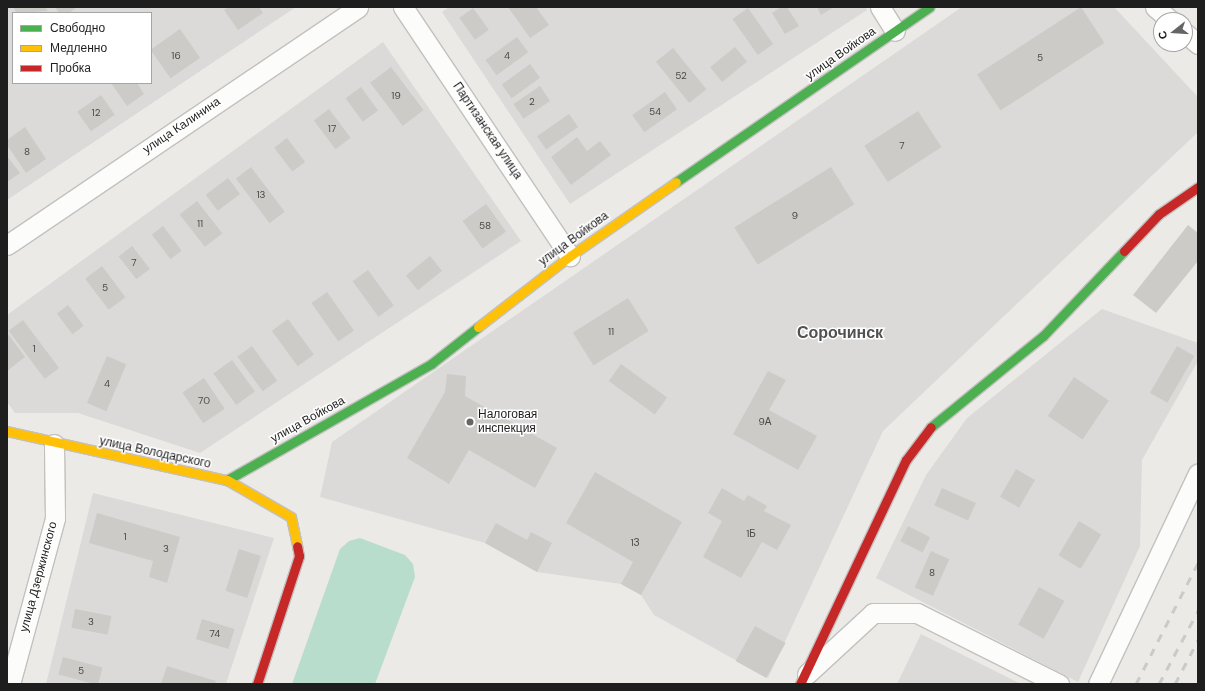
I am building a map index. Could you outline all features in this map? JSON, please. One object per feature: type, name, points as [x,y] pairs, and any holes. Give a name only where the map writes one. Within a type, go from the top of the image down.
[{"type":"street","name":"улица Калинина","points":[[7,245],[358,7]]},
{"type":"street","name":"Партизанская улица","points":[[403,7],[570,256]]},
{"type":"street","points":[[880,7],[895,31]]},
{"type":"street","name":"улица Войкова","points":[[226,480],[431,364],[570,256],[930,7]]},
{"type":"street","points":[[801,680],[906,460],[934,422],[1043,336],[1159,214],[1198,187]]},
{"type":"street","name":"улица Володарского","points":[[7,431],[54,444],[226,480],[291,517],[300,556],[257,684]]},
{"type":"street","name":"улица Дзержинского","points":[[10,684],[55,518],[54,444]]},
{"type":"street","points":[[1098,684],[1198,473]]},
{"type":"street","points":[[801,680],[873,613],[917,613],[1059,684]]},
{"type":"shaded area","points":[[7,7],[296,7],[7,200]]},
{"type":"shaded area","points":[[449,7],[865,7],[867,10],[570,204],[442,12]]},
{"type":"shaded area","points":[[962,7],[1114,7],[1153,49],[1153,52],[1156,52],[1198,97],[1198,132],[883,431],[768,678],[654,615],[641,595],[621,584],[537,572],[485,543],[320,497],[332,442]]},
{"type":"shaded area","points":[[383,42],[521,241],[200,453],[78,413],[15,413],[7,402],[7,315]]},
{"type":"shaded area","points":[[1102,309],[1198,343],[1198,361],[1142,460],[1140,546],[1078,682],[876,578],[926,475],[967,418]]},
{"type":"shaded area","points":[[93,493],[274,538],[226,684],[46,684]]},
{"type":"shaded area","points":[[921,634],[1021,684],[897,684]]},
{"type":"green space","points":[[360,538],[405,555],[413,564],[415,577],[375,684],[292,684],[340,549],[349,541]]},
{"type":"building","points":[[13,7],[45,7],[48,11],[32,12],[16,12]]},
{"type":"building","points":[[55,7],[77,7],[70,12],[58,12]]},
{"type":"building","points":[[229,7],[259,7],[263,13],[238,30],[224,10]]},
{"type":"building","points":[[508,7],[536,7],[549,25],[530,38]]},
{"type":"building","points":[[781,7],[787,7],[799,26],[785,34],[772,13]]},
{"type":"building","points":[[817,7],[834,7],[821,15]]},
{"type":"building","points":[[1081,7],[1104,43],[1000,111],[977,75]]},
{"type":"building","points":[[473,8],[489,30],[475,40],[459,18]]},
{"type":"building","points":[[748,8],[773,44],[758,55],[732,19]]},
{"type":"building","points":[[180,29],[200,58],[171,78],[152,52],[152,49]]},
{"type":"building","points":[[517,37],[528,52],[497,75],[485,60]]},
{"type":"building","points":[[735,47],[747,62],[722,82],[710,67]]},
{"type":"building","points":[[673,48],[706,89],[689,103],[656,62]]},
{"type":"building","points":[[530,64],[540,78],[512,98],[502,85]]},
{"type":"building","points":[[391,67],[423,110],[403,126],[370,83]]},
{"type":"building","points":[[112,84],[138,84],[144,94],[127,106]]},
{"type":"building","points":[[540,86],[550,101],[524,119],[513,104]]},
{"type":"building","points":[[361,87],[378,110],[363,122],[346,98]]},
{"type":"building","points":[[665,92],[677,109],[644,132],[632,115]]},
{"type":"building","points":[[101,95],[115,115],[91,131],[77,112]]},
{"type":"building","points":[[329,109],[351,138],[335,149],[314,120]]},
{"type":"building","points":[[918,111],[941,147],[888,182],[864,146]]},
{"type":"building","points":[[569,114],[578,127],[546,149],[537,136]]},
{"type":"building","points":[[25,127],[46,159],[26,173],[7,145],[7,140]]},
{"type":"building","points":[[577,137],[587,151],[600,141],[611,155],[571,185],[551,157]]},
{"type":"building","points":[[287,138],[305,162],[292,172],[274,148]]},
{"type":"building","points":[[7,156],[20,173],[7,182]]},
{"type":"building","points":[[251,167],[285,212],[270,223],[236,178]]},
{"type":"building","points":[[831,167],[854,204],[758,265],[734,227]]},
{"type":"building","points":[[228,178],[240,194],[218,211],[206,195]]},
{"type":"building","points":[[197,201],[222,233],[205,247],[180,215]]},
{"type":"building","points":[[486,204],[506,232],[483,249],[463,221]]},
{"type":"building","points":[[1188,225],[1198,233],[1198,261],[1156,313],[1133,295]]},
{"type":"building","points":[[163,226],[182,251],[170,259],[152,234]]},
{"type":"building","points":[[132,246],[150,269],[136,279],[119,256]]},
{"type":"building","points":[[430,256],[442,271],[418,290],[406,276]]},
{"type":"building","points":[[102,266],[125,297],[109,310],[85,279]]},
{"type":"building","points":[[368,270],[394,306],[378,317],[353,281]]},
{"type":"building","points":[[327,292],[354,331],[338,341],[311,303]]},
{"type":"building","points":[[628,298],[649,331],[594,366],[573,332]]},
{"type":"building","points":[[68,305],[84,326],[72,334],[57,313]]},
{"type":"building","points":[[288,319],[314,355],[298,366],[272,331]]},
{"type":"building","points":[[23,320],[59,368],[45,379],[9,331]]},
{"type":"building","points":[[9,335],[25,357],[7,371],[7,336]]},
{"type":"building","points":[[252,346],[277,381],[263,391],[237,357]]},
{"type":"building","points":[[1177,346],[1194,356],[1167,403],[1150,393]]},
{"type":"building","points":[[107,356],[126,364],[106,411],[87,403]]},
{"type":"building","points":[[232,360],[255,392],[236,405],[213,374]]},
{"type":"building","points":[[621,364],[667,398],[655,414],[609,381]]},
{"type":"building","points":[[768,371],[786,380],[769,410],[817,436],[798,470],[733,434]]},
{"type":"building","name":"Налоговая инспекция","points":[[447,374],[466,376],[465,396],[557,448],[535,488],[469,450],[449,484],[407,458],[445,392]]},
{"type":"building","points":[[1074,377],[1109,400],[1083,439],[1048,416]]},
{"type":"building","points":[[204,378],[225,409],[203,423],[182,393]]},
{"type":"building","points":[[1016,469],[1035,480],[1019,508],[1000,497]]},
{"type":"building","points":[[595,472],[682,522],[641,595],[621,584],[633,562],[566,523]]},
{"type":"building","points":[[722,488],[744,501],[748,495],[767,506],[764,511],[791,525],[777,550],[762,542],[741,578],[703,557],[722,521],[708,513]]},
{"type":"building","points":[[942,488],[976,503],[968,520],[934,505]]},
{"type":"building","points":[[97,513],[180,537],[167,583],[149,577],[153,561],[89,543]]},
{"type":"building","points":[[1079,521],[1101,534],[1081,569],[1058,555]]},
{"type":"building","points":[[496,523],[527,540],[531,532],[552,543],[537,572],[485,543]]},
{"type":"building","points":[[908,526],[930,537],[923,552],[900,541]]},
{"type":"building","points":[[239,549],[261,556],[247,598],[225,591]]},
{"type":"building","points":[[931,551],[949,559],[933,596],[915,588]]},
{"type":"building","points":[[1039,587],[1064,601],[1044,639],[1018,625]]},
{"type":"building","points":[[75,609],[111,616],[108,635],[71,628]]},
{"type":"building","points":[[202,619],[235,629],[228,649],[196,639]]},
{"type":"building","points":[[755,626],[786,643],[766,678],[736,661]]},
{"type":"building","points":[[63,657],[103,668],[98,684],[58,674]]},
{"type":"building","points":[[167,666],[216,681],[215,684],[161,684]]},
{"type":"railway","points":[[1136,684],[1198,563]]},
{"type":"railway","points":[[1159,684],[1198,611]]},
{"type":"railway","points":[[1175,684],[1198,640]]},
{"type":"traffic: fast","points":[[676,182],[930,7]]},
{"type":"traffic: fast","points":[[931,427],[1043,336],[1124,251]]},
{"type":"traffic: fast","points":[[227,480],[431,364],[478,327]]},
{"type":"traffic: slow","points":[[478,327],[570,256],[676,182]]},
{"type":"traffic: slow","points":[[7,431],[227,480],[291,517],[297,546]]},
{"type":"traffic: jam","points":[[1124,251],[1159,214],[1198,187]]},
{"type":"traffic: jam","points":[[800,684],[906,460],[931,427]]},
{"type":"traffic: jam","points":[[257,684],[299,556],[297,546]]},
{"type":"place","name":"Налоговая инспекция","points":[[470,422]]},
{"type":"district","name":"Сорочинск","points":[[840,333]]}]
